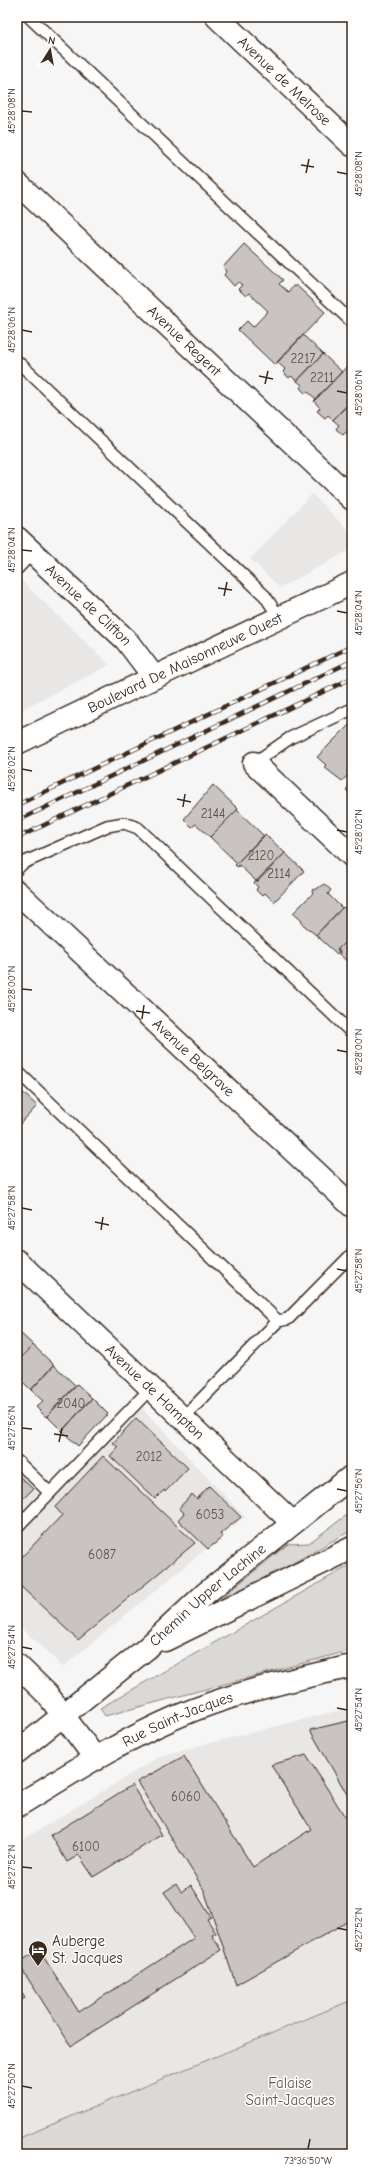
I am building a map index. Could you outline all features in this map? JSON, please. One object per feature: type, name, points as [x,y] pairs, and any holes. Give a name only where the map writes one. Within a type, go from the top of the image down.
[{"type":"street","name":"Avenue de Melrose","points":[[217,17],[352,145]]},
{"type":"street","name":"Avenue Regent","points":[[17,183],[352,499]]},
{"type":"street","name":"Avenue de Clifton","points":[[17,538],[126,640],[154,677]]},
{"type":"street","name":"Boulevard De Maisonneuve Ouest","points":[[17,743],[154,677],[280,619],[352,583]]},
{"type":"street","points":[[254,763],[352,856]]},
{"type":"street","name":"Avenue Belgrave","points":[[17,892],[352,1206]]},
{"type":"street","name":"Avenue de Hampton","points":[[17,1261],[293,1523]]},
{"type":"street","name":"Chemin Upper Lachine","points":[[65,1715],[146,1649],[206,1593],[352,1476]]},
{"type":"street","points":[[146,1649],[352,1548]]},
{"type":"street","points":[[17,1665],[47,1694],[65,1715],[96,1759]]},
{"type":"street","name":"Rue Saint-Jacques","points":[[17,1806],[96,1759],[156,1726],[206,1705],[257,1690],[352,1666]]},
{"type":"street","points":[[17,1752],[65,1715]]},
{"type":"lane","points":[[30,17],[352,322]]},
{"type":"lane","points":[[17,362],[265,596],[280,619]]},
{"type":"lane","points":[[17,569],[33,552]]},
{"type":"lane","points":[[254,763],[290,738],[352,709]]},
{"type":"lane","points":[[17,869],[23,863],[115,823],[132,824],[168,856],[352,1033]]},
{"type":"lane","points":[[17,1071],[278,1321]]},
{"type":"lane","points":[[184,1418],[278,1321],[288,1319],[352,1254]]},
{"type":"lane","points":[[17,1527],[151,1388]]},
{"type":"lane","points":[[17,1461],[50,1493]]},
{"type":"shaded area","points":[[312,494],[350,532],[352,549],[280,588],[250,559]]},
{"type":"shaded area","points":[[21,580],[110,665],[17,712],[17,585]]},
{"type":"shaded area","points":[[142,1408],[245,1517],[63,1667],[17,1624],[17,1472],[49,1504]]},
{"type":"shaded area","points":[[352,1707],[352,2000],[17,2139],[17,1843],[162,1755]]},
{"type":"green space","points":[[352,1511],[352,1530],[211,1609],[209,1608],[288,1544],[309,1543]]},
{"type":"green space","points":[[352,1564],[352,1650],[105,1716],[100,1708]]},
{"type":"green space","name":"Falaise Saint-Jacques","points":[[352,2000],[352,2154],[17,2154],[17,2139]]},
{"type":"building","points":[[244,244],[283,280],[279,284],[288,292],[293,286],[297,286],[325,312],[275,365],[238,330],[247,321],[253,327],[268,311],[249,293],[246,296],[238,289],[242,285],[238,282],[234,286],[224,275],[227,271],[223,267]]},
{"type":"building","points":[[303,335],[323,354],[297,381],[291,376],[289,378],[283,372],[285,369],[277,362]]},
{"type":"building","points":[[323,354],[342,372],[316,399],[308,392],[306,394],[300,388],[302,385],[297,381]]},
{"type":"building","points":[[349,364],[352,367],[352,400],[333,420],[328,415],[325,418],[317,411],[320,408],[314,401]]},
{"type":"building","points":[[352,400],[352,437],[346,432],[343,435],[336,429],[339,425],[333,420]]},
{"type":"building","points":[[350,724],[352,726],[352,771],[342,781],[324,767],[326,765],[317,757]]},
{"type":"building","points":[[352,782],[352,795],[346,790]]},
{"type":"building","points":[[213,785],[238,809],[210,837],[196,824],[192,827],[184,819]]},
{"type":"building","points":[[237,810],[264,836],[237,863],[210,837]]},
{"type":"building","points":[[265,834],[285,853],[257,882],[239,865],[238,867],[235,865]]},
{"type":"building","points":[[285,853],[304,871],[274,902],[265,893],[262,896],[256,890],[258,887],[254,883]]},
{"type":"building","points":[[324,884],[331,890],[328,894],[342,908],[316,935],[300,922],[302,921],[293,913],[313,893],[313,889],[315,890]]},
{"type":"building","points":[[343,907],[352,916],[352,935],[337,950],[339,952],[337,954],[316,935]]},
{"type":"building","points":[[352,935],[352,966],[339,954],[340,952],[338,949]]},
{"type":"building","points":[[352,966],[352,974],[348,970]]},
{"type":"building","points":[[17,1087],[37,1106],[20,1124],[17,1121]]},
{"type":"building","points":[[17,1330],[33,1345],[17,1362]]},
{"type":"building","points":[[33,1345],[54,1365],[31,1390],[17,1376],[17,1362]]},
{"type":"building","points":[[54,1365],[76,1386],[46,1417],[36,1407],[43,1401],[31,1390]]},
{"type":"building","points":[[77,1384],[92,1398],[62,1431],[47,1416]]},
{"type":"building","points":[[92,1398],[108,1414],[78,1446],[62,1431]]},
{"type":"building","points":[[136,1418],[188,1468],[165,1492],[164,1490],[155,1499],[110,1456],[118,1447],[113,1443]]},
{"type":"building","points":[[103,1456],[195,1543],[78,1640],[17,1583],[17,1562],[62,1515],[55,1507]]},
{"type":"building","points":[[17,1474],[33,1489],[17,1505]]},
{"type":"building","points":[[209,1486],[241,1517],[220,1534],[223,1537],[208,1549],[178,1520],[184,1513],[179,1508],[192,1494],[197,1499]]},
{"type":"building","points":[[352,1720],[352,1803],[310,1730]]},
{"type":"building","points":[[306,1755],[352,1828],[352,1919],[236,1985],[204,1890],[137,1782],[184,1756],[253,1867],[311,1829],[271,1765]]},
{"type":"building","points":[[132,1785],[162,1835],[93,1877],[79,1855],[67,1862],[51,1835]]},
{"type":"building","points":[[176,1884],[182,1892],[191,1885],[211,1917],[207,1919],[216,1933],[212,1935],[221,1950],[71,2046],[18,1963],[39,1950],[79,2012],[194,1938],[164,1892]]},
{"type":"building","points":[[17,1986],[25,1998],[17,2003]]},
{"type":"railway","points":[[17,805],[352,646]]},
{"type":"railway","points":[[17,821],[352,661]]},
{"type":"railway","points":[[17,838],[352,678]]},
{"type":"place","name":"Auberge St. Jacques","points":[[38,1967]]}]
